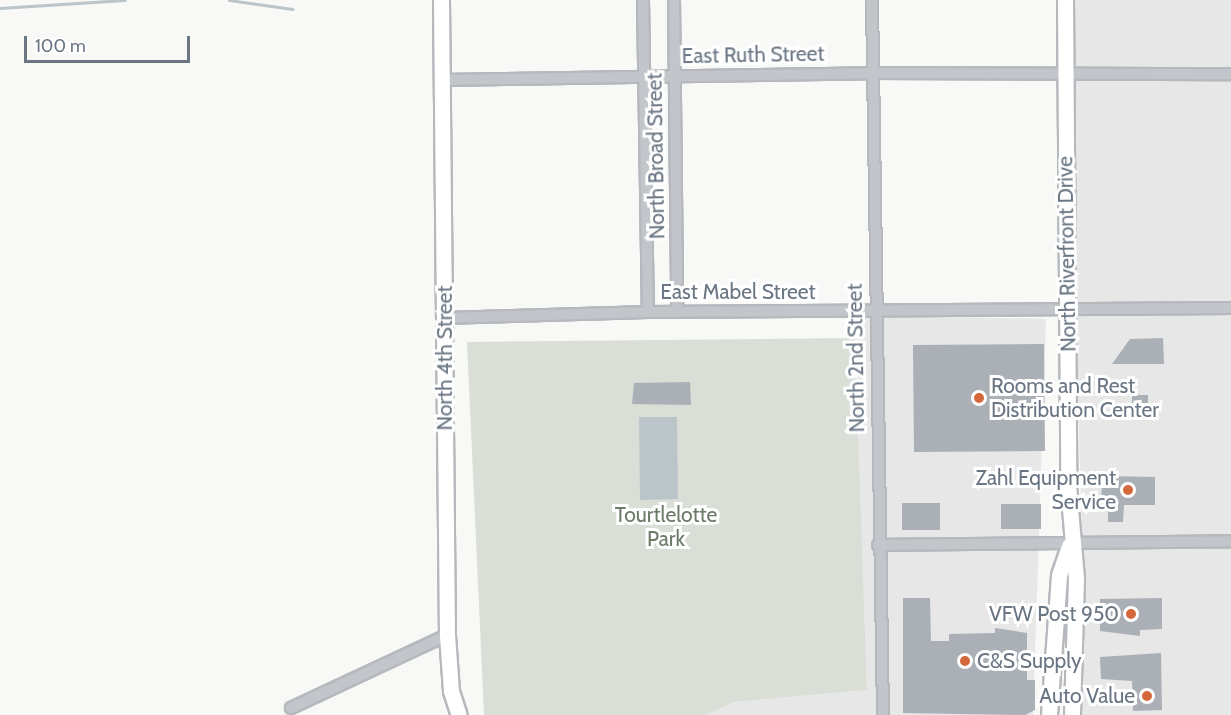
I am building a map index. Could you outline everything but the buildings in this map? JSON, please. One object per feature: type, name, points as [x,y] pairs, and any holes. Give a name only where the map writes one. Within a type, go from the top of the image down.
[{"type":"main road","name":"North 4th Street","points":[[441,0],[447,635],[451,691],[459,715]]},
{"type":"main road","name":"North Riverfront Drive","points":[[1065,0],[1070,543],[1076,578],[1072,715]]},
{"type":"main road","name":"North Riverfront Drive","points":[[1049,715],[1059,575],[1070,543]]},
{"type":"street","name":"North Broad Street","points":[[643,0],[648,312]]},
{"type":"street","name":"North Broad Street","points":[[674,0],[677,312]]},
{"type":"street","name":"North 2nd Street","points":[[872,0],[878,545],[883,715]]},
{"type":"street","name":"East Ruth Street","points":[[442,80],[872,73],[1231,74]]},
{"type":"street","name":"East Mabel Street","points":[[444,318],[648,312],[1067,311],[1231,308]]},
{"type":"street","points":[[878,545],[1231,541]]},
{"type":"street","points":[[291,708],[447,635]]},
{"type":"shaded area","points":[[1072,0],[1231,0],[1231,715],[1077,715],[1085,640],[1073,227]]},
{"type":"shaded area","points":[[865,315],[1046,319],[1033,715],[706,715],[734,702],[867,690],[855,338]]},
{"type":"shaded area","points":[[639,417],[677,417],[678,499],[640,500]]},
{"type":"green space","name":"Tourtlelotte Park","points":[[855,338],[867,690],[734,702],[706,715],[484,715],[467,342]]},
{"type":"waterway","points":[[0,8],[125,0]]},
{"type":"waterway","points":[[229,0],[292,9]]},
{"type":"place","name":"Rooms and Rest Distribution Center","points":[[979,398]]},
{"type":"place","name":"Zahl Equipment Service","points":[[1128,490]]},
{"type":"place","name":"VFW Post 950","points":[[1131,614]]},
{"type":"place","name":"C&S Supply","points":[[965,661]]},
{"type":"place","name":"Auto Value","points":[[1147,696]]}]
